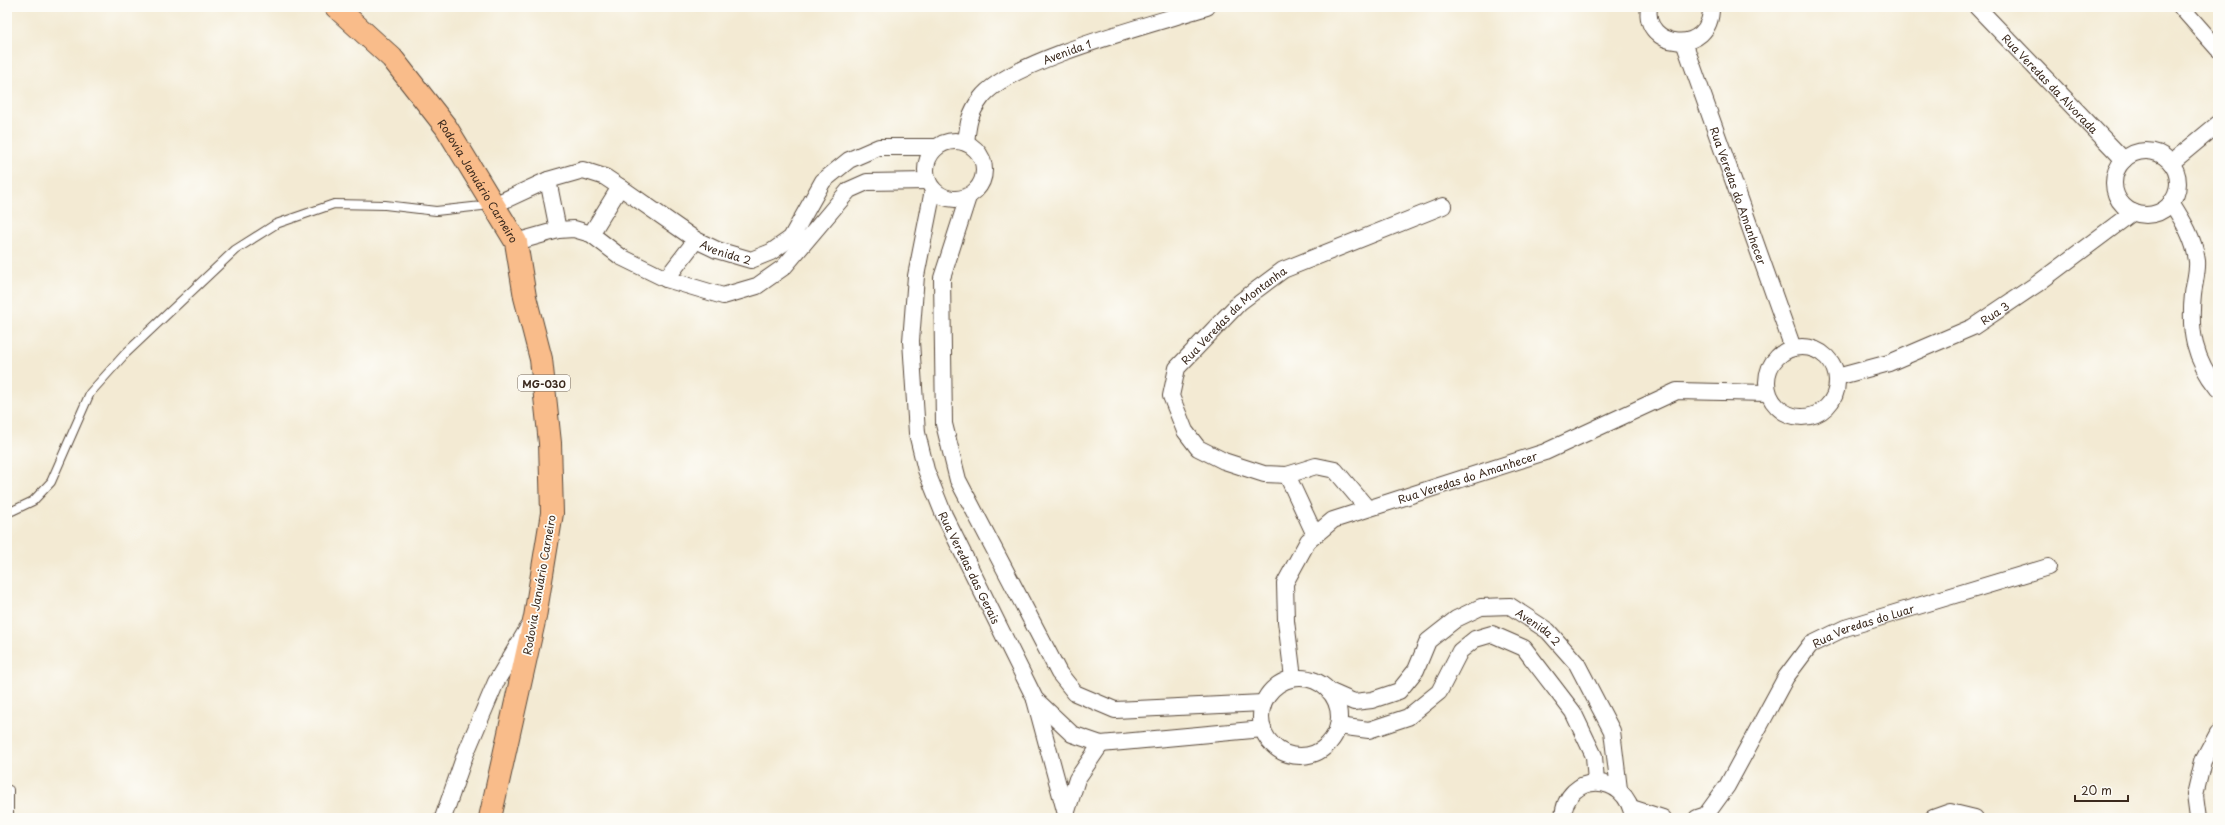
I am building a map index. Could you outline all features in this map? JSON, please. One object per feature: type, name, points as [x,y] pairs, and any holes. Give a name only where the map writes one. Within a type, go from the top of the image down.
[{"type":"highway","name":"Rodovia Januário Carneiro","points":[[336,7],[392,58],[446,127],[516,242],[525,297],[541,359],[550,443],[552,513],[535,617],[490,818]]},
{"type":"street","name":"Avenida 1","points":[[966,143],[969,116],[982,97],[1003,79],[1056,55],[1207,7]]},
{"type":"street","points":[[1649,7],[1650,22],[1656,31],[1669,40],[1684,42],[1694,39],[1702,33],[1708,25],[1711,7]]},
{"type":"street","name":"Rua Veredas da Alvorada","points":[[1977,7],[2124,160]]},
{"type":"street","points":[[2181,7],[2218,49]]},
{"type":"street","name":"Rua Veredas do Amanhecer","points":[[1684,42],[1793,348]]},
{"type":"street","points":[[2171,163],[2218,124]]},
{"type":"street","points":[[516,242],[558,230],[574,229],[591,234],[621,257],[666,279],[723,296],[757,286],[784,267],[849,190],[867,182],[930,185],[949,199],[958,200],[968,197],[981,185],[984,175],[984,166],[981,156],[974,148],[966,143],[951,141],[938,147],[931,154],[927,163],[926,172],[930,185]]},
{"type":"street","name":"Avenida 2","points":[[494,205],[548,180],[583,170],[605,177],[696,240],[717,250],[751,260],[771,252],[791,238],[823,181],[849,160],[879,147],[938,147]]},
{"type":"street","points":[[2153,152],[2163,156],[2171,163],[2176,172],[2178,182],[2176,193],[2171,202],[2164,209],[2154,214],[2133,212],[2124,206],[2118,198],[2114,188],[2114,178],[2117,168],[2124,160],[2133,154],[2153,152]]},
{"type":"street","points":[[548,180],[558,230]]},
{"type":"street","name":"Rua Veredas das Gerais","points":[[930,185],[916,276],[910,341],[917,433],[926,470],[944,515],[1035,699],[1072,734],[1100,744],[1262,729]]},
{"type":"street","points":[[591,234],[620,187]]},
{"type":"street","points":[[968,197],[942,278],[944,424],[958,480],[1059,673],[1076,693],[1115,710],[1263,703]]},
{"type":"street","points":[[2171,202],[2189,229],[2197,262],[2191,310],[2193,342],[2204,373],[2218,389]]},
{"type":"street","name":"Rua Veredas da Montanha","points":[[1367,508],[1335,470],[1316,466],[1287,475],[1264,474],[1224,460],[1198,448],[1185,431],[1171,396],[1177,368],[1240,302],[1282,270],[1443,206]]},
{"type":"street","name":"Rua 3","points":[[1837,377],[1889,363],[1973,327],[2037,284],[2133,212]]},
{"type":"street","points":[[666,279],[696,240]]},
{"type":"street","points":[[1805,347],[1816,350],[1826,357],[1833,366],[1837,377],[1836,389],[1832,400],[1825,409],[1815,415],[1804,418],[1792,416],[1782,411],[1773,403],[1768,393],[1766,381],[1768,370],[1774,360],[1783,352],[1793,348],[1805,347]]},
{"type":"street","name":"Rua Veredas do Amanhecer","points":[[1293,678],[1286,621],[1285,583],[1308,541],[1332,520],[1545,452],[1677,391],[1768,393]]},
{"type":"street","points":[[1287,475],[1315,535]]},
{"type":"street","name":"Rua Veredas do Luar","points":[[1697,818],[1706,815],[1727,786],[1786,677],[1810,645],[1844,628],[2048,567]]},
{"type":"street","name":"Avenida 2","points":[[1329,692],[1354,702],[1372,700],[1398,691],[1416,670],[1428,641],[1456,618],[1481,607],[1510,606],[1548,631],[1577,664],[1612,732],[1618,789]]},
{"type":"street","points":[[442,818],[465,755],[496,682],[535,617]]},
{"type":"street","points":[[1338,726],[1369,730],[1408,717],[1439,692],[1460,651],[1475,639],[1492,634],[1524,648],[1573,712],[1594,756],[1596,782]]},
{"type":"street","points":[[1293,678],[1306,678],[1319,683],[1329,692],[1337,708],[1338,726],[1333,738],[1325,747],[1314,753],[1302,756],[1290,755],[1279,750],[1269,741],[1262,729],[1260,716],[1263,703],[1270,691],[1280,683],[1293,678]]},
{"type":"street","points":[[1035,699],[1067,814]]},
{"type":"street","points":[[2198,818],[2195,795],[2203,761],[2218,733]]},
{"type":"street","points":[[1067,814],[1077,778],[1100,744]]},
{"type":"street","points":[[1563,818],[1568,799],[1576,790],[1585,785],[1596,782],[1608,784],[1618,789],[1627,797],[1633,813],[1663,818]]},
{"type":"street","points":[[1933,818],[1950,812],[1975,818]]},
{"type":"lane","points":[[7,512],[33,501],[51,482],[90,393],[125,354],[235,250],[276,224],[334,204],[385,205],[436,211],[494,205]]},
{"type":"lane","points":[[9,790],[9,818]]}]
